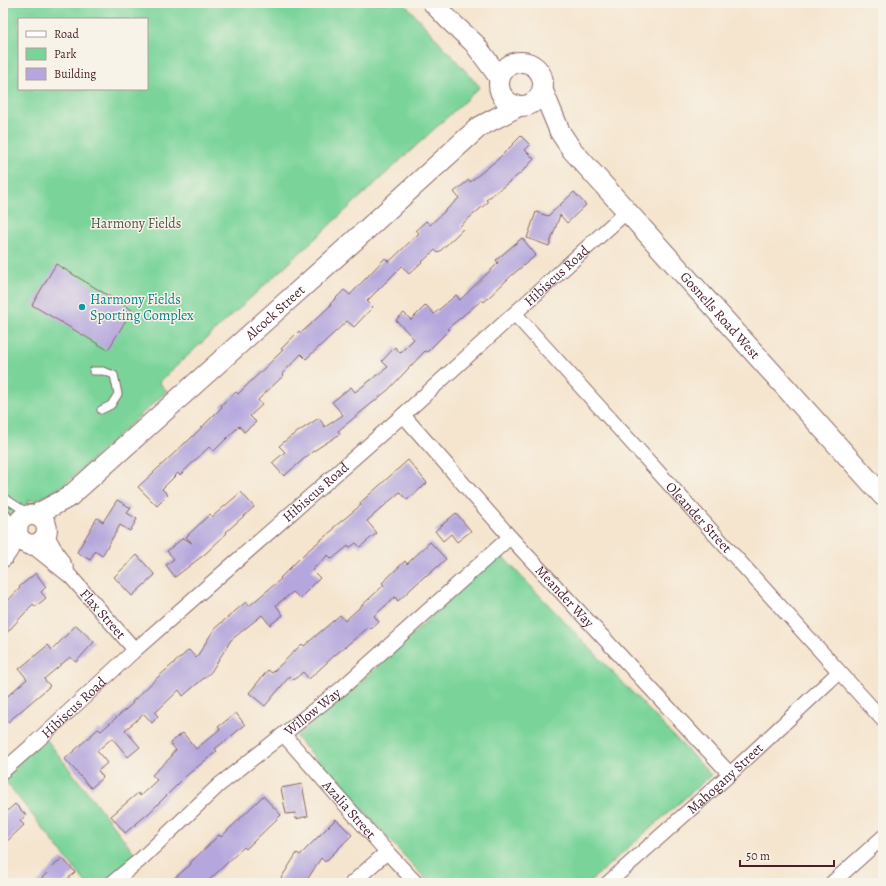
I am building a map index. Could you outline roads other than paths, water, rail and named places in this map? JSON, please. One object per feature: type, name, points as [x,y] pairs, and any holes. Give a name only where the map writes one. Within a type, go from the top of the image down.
[{"type":"main road","name":"Gosnells Road West","points":[[433,3],[474,44],[499,81],[503,97],[507,102],[521,106],[541,116],[560,132]]},
{"type":"main road","name":"Gosnells Road West","points":[[474,44],[517,62],[525,61],[538,69],[542,75],[544,83],[543,91],[560,132],[572,150],[626,212],[883,496]]},
{"type":"main road","points":[[499,81],[506,67],[511,63],[517,62]]},
{"type":"main road","name":"Alcock Street","points":[[479,127],[499,81]]},
{"type":"main road","points":[[521,106],[535,101],[543,91]]},
{"type":"main road","name":"Alcock Street","points":[[31,530],[343,252],[479,127],[521,106]]},
{"type":"main road","points":[[3,558],[31,530]]},
{"type":"street","name":"Hibiscus Road","points":[[3,771],[135,650],[404,415],[626,212]]},
{"type":"street","name":"Oleander Street","points":[[515,314],[883,720]]},
{"type":"street","name":"Meander Way","points":[[404,415],[510,537],[730,774]]},
{"type":"street","name":"Flax Street","points":[[31,530],[135,650]]},
{"type":"street","name":"Willow Way","points":[[112,883],[140,860],[219,785],[342,688],[510,537]]},
{"type":"street","name":"Mahogany Street","points":[[608,883],[730,774],[839,672]]},
{"type":"street","name":"Azalia Street","points":[[284,734],[416,883]]},
{"type":"street","points":[[832,883],[883,837]]},
{"type":"street","points":[[352,883],[387,852]]},
{"type":"lane","points":[[94,371],[103,371],[114,375],[118,394],[111,405],[101,410]]},
{"type":"lane","points":[[3,497],[31,530]]},
{"type":"lane","points":[[3,510],[31,530]]},
{"type":"place","name":"Harmony Fields Sporting Complex","points":[[82,307]]},
{"type":"park label","name":"Harmony Fields","points":[[136,223]]}]
